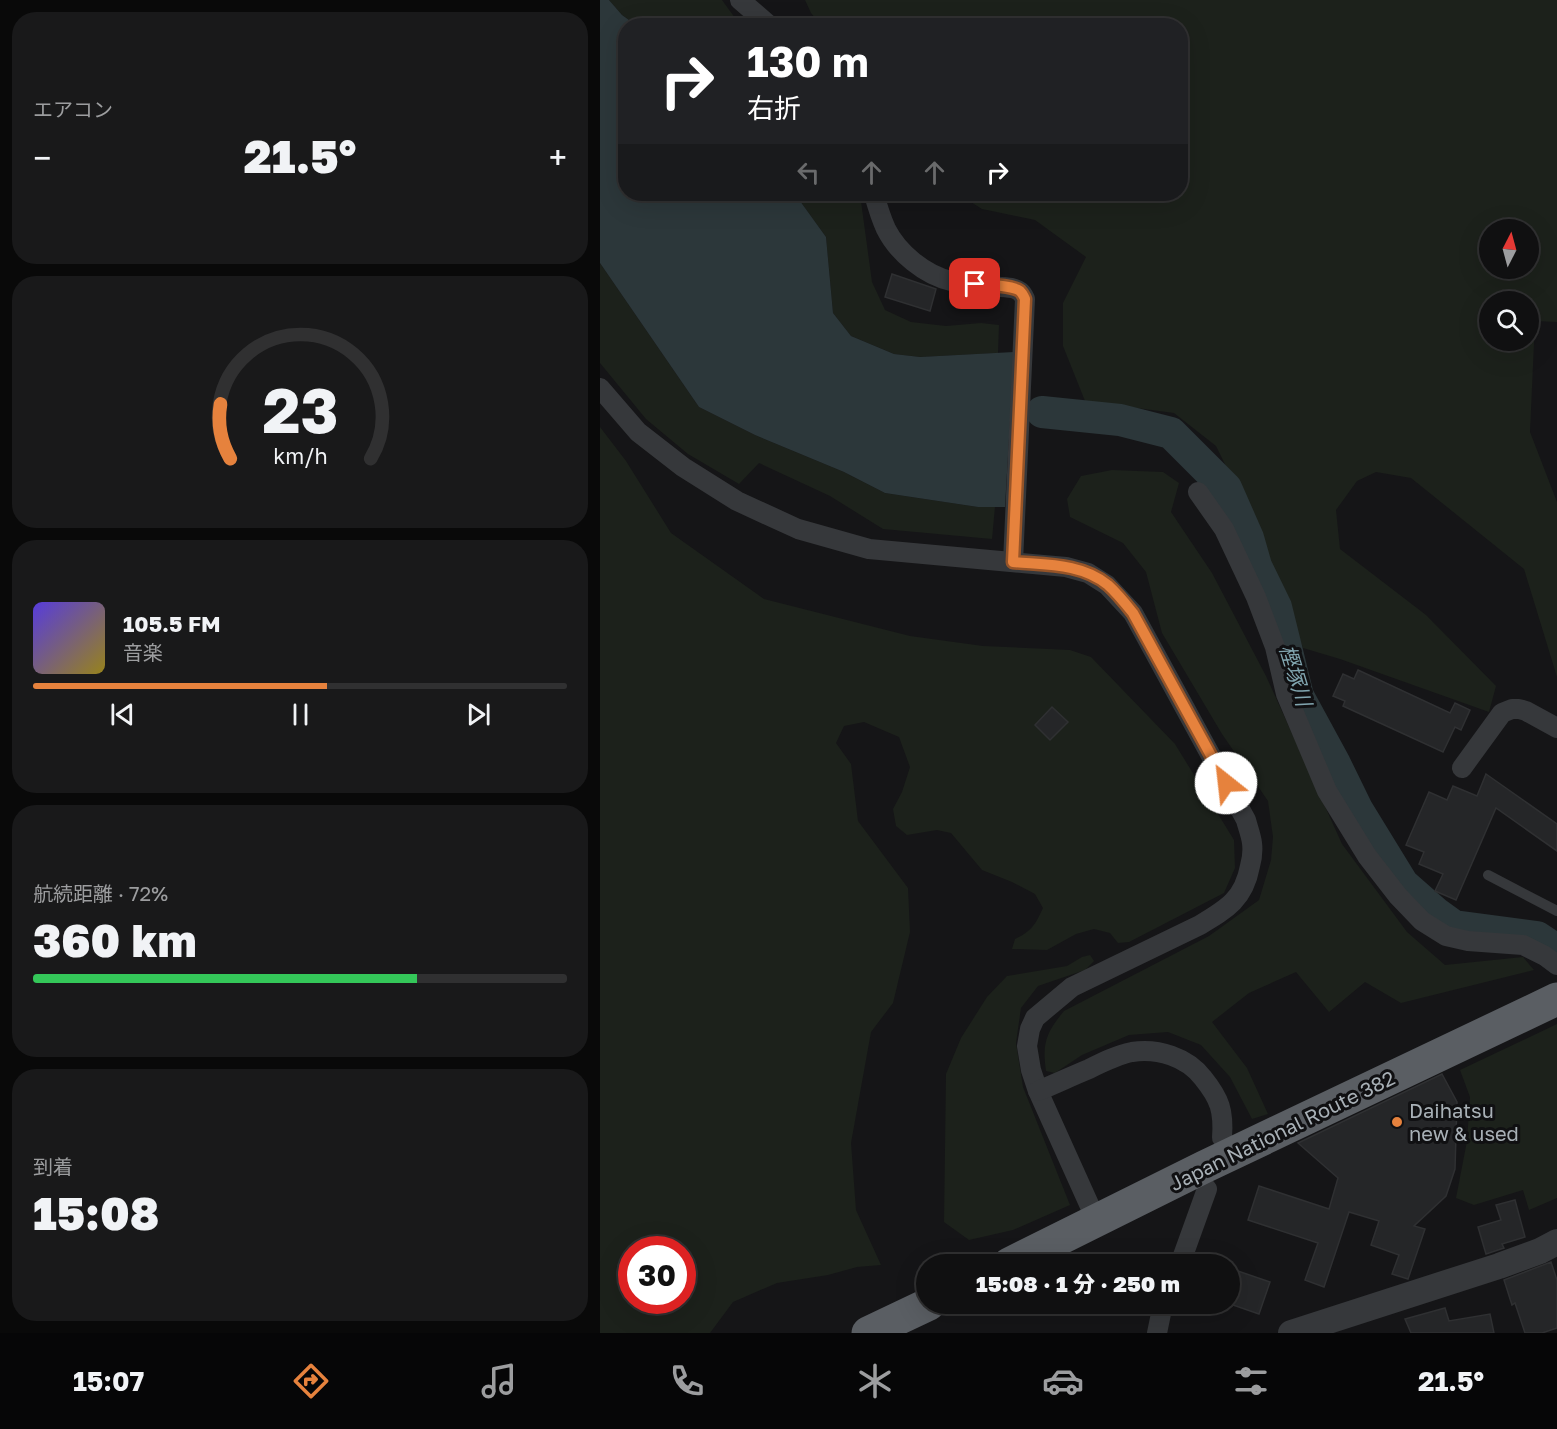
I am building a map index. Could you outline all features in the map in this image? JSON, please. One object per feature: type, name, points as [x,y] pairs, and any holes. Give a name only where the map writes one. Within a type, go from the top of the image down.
[{"type":"highway","name":"Japan National Route 382","points":[[1030,1254],[1204,1167],[1557,999]]},
{"type":"highway","points":[[868,1333],[916,1310]]},
{"type":"street","points":[[740,0],[760,18]]},
{"type":"street","points":[[876,201],[886,229],[894,242],[912,261],[927,271],[949,280],[1012,288],[1023,294],[1025,299],[1013,562]]},
{"type":"street","points":[[600,388],[638,432],[683,467],[737,501],[798,529],[869,549],[1066,567],[1088,573],[1107,585],[1133,613],[1246,820],[1252,844],[1252,857],[1248,880],[1239,897],[1221,913],[1072,987],[1035,1018],[1030,1029],[1027,1046],[1031,1070],[1038,1091],[1096,1222]]},
{"type":"street","points":[[1198,492],[1224,528],[1256,597],[1275,647],[1286,694],[1328,791],[1367,856],[1398,896],[1422,921],[1446,936],[1468,941],[1523,945],[1557,965]]},
{"type":"street","points":[[1462,768],[1502,713],[1512,709],[1526,711],[1557,728]]},
{"type":"street","points":[[1038,1091],[1117,1056],[1135,1052],[1167,1054],[1184,1060],[1200,1073],[1212,1089],[1221,1106],[1222,1138]]},
{"type":"street","points":[[1184,1254],[1207,1189]]},
{"type":"street","points":[[1291,1333],[1499,1266],[1540,1251],[1557,1242]]},
{"type":"street","points":[[1156,1333],[1161,1314]]},
{"type":"lane","points":[[1488,875],[1557,911]]},
{"type":"shaded area","points":[[600,0],[609,0],[626,18],[618,18],[618,201],[800,201],[826,237],[833,313],[851,336],[894,354],[920,357],[1014,352],[1005,507],[978,507],[885,493],[844,472],[755,435],[699,407],[600,263]]},
{"type":"shaded area","points":[[609,0],[722,0],[735,18],[626,18]]},
{"type":"shaded area","points":[[805,0],[1557,0],[1557,322],[1539,321],[1539,291],[1479,291],[1479,351],[1534,351],[1530,432],[1557,502],[1557,677],[1524,569],[1411,478],[1376,472],[1357,481],[1336,510],[1340,549],[1426,615],[1496,686],[1489,712],[1303,648],[1263,541],[1216,446],[1174,413],[1085,401],[1063,346],[1063,303],[1086,257],[1035,220],[982,209],[970,201],[1188,201],[1188,18],[815,18]]},
{"type":"shaded area","points":[[800,201],[861,201],[872,282],[885,310],[911,322],[946,326],[981,323],[999,325],[998,353],[920,357],[894,354],[851,336],[833,313],[826,237]]},
{"type":"shaded area","points":[[600,263],[699,407],[755,435],[844,472],[885,493],[978,507],[995,507],[992,539],[883,529],[830,496],[759,463],[739,484],[688,454],[646,419],[600,363]]},
{"type":"shaded area","points":[[600,427],[626,461],[671,533],[764,599],[910,636],[983,646],[1070,650],[1091,657],[1175,744],[1234,840],[1235,868],[1224,893],[1129,942],[1118,943],[1110,933],[1094,929],[1076,934],[1047,950],[1012,949],[1015,939],[1032,927],[1043,908],[1035,894],[982,870],[951,833],[937,830],[907,835],[896,826],[893,809],[902,792],[910,767],[899,737],[864,722],[844,726],[836,743],[851,764],[858,821],[908,888],[910,932],[893,1003],[871,1032],[851,1143],[856,1210],[881,1265],[857,1267],[828,1275],[777,1283],[733,1302],[710,1333],[600,1333]]},
{"type":"shaded area","points":[[1112,470],[1163,472],[1179,483],[1171,512],[1212,573],[1266,676],[1342,844],[1407,932],[1445,965],[1523,957],[1534,970],[1401,1003],[1365,982],[1329,1012],[1296,972],[1249,993],[1212,1022],[1247,1068],[1268,1114],[1252,1119],[1230,1077],[1201,1045],[1168,1032],[1129,1035],[1082,1055],[1055,1073],[1046,1071],[1045,1046],[1049,1032],[1064,1011],[1209,936],[1259,900],[1271,860],[1273,837],[1268,801],[1222,734],[1162,633],[1146,572],[1123,543],[1070,517],[1067,499],[1081,476]]},
{"type":"shaded area","points":[[1090,955],[1094,961],[1085,970],[1038,986],[1021,1008],[1016,1043],[1023,1087],[1070,1205],[1013,1230],[969,1240],[944,1222],[946,1074],[961,1038],[987,997],[1007,976],[1067,966]]},
{"type":"shaded area","points":[[1557,1024],[1557,1198],[1529,1210],[1523,1190],[1474,1205],[1456,1198],[1467,1141],[1470,1097],[1460,1070]]},
{"type":"building","points":[[892,274],[936,289],[930,311],[885,297]]},
{"type":"building","points":[[1358,670],[1450,713],[1455,703],[1470,710],[1461,730],[1455,727],[1443,752],[1343,706],[1345,701],[1333,696],[1343,674],[1354,679]]},
{"type":"building","points":[[1052,707],[1068,722],[1050,740],[1035,725]]},
{"type":"building","points":[[1486,774],[1557,824],[1557,851],[1496,808],[1456,900],[1435,891],[1443,874],[1419,864],[1424,852],[1406,845],[1429,792],[1447,800],[1453,786],[1477,796]]},
{"type":"building","points":[[1442,1074],[1457,1102],[1455,1169],[1446,1196],[1414,1226],[1425,1229],[1408,1279],[1392,1274],[1399,1255],[1371,1245],[1379,1221],[1349,1212],[1324,1287],[1305,1280],[1318,1243],[1248,1220],[1259,1186],[1329,1209],[1338,1178],[1298,1143]]},
{"type":"building","points":[[1515,1200],[1525,1237],[1502,1244],[1504,1248],[1486,1254],[1478,1227],[1501,1220],[1496,1205]]},
{"type":"building","points":[[1551,1262],[1557,1280],[1557,1328],[1542,1333],[1525,1333],[1504,1280]]},
{"type":"building","points":[[1240,1272],[1270,1282],[1259,1314],[1240,1307]]},
{"type":"building","points":[[1445,1308],[1449,1321],[1490,1314],[1494,1333],[1411,1333],[1405,1319]]},
{"type":"waterway","name":"樫塚川","points":[[1042,412],[1120,420],[1171,433],[1226,488],[1248,538],[1256,566],[1276,607],[1298,696],[1357,809],[1403,884],[1454,926],[1537,937],[1557,950]]},
{"type":"place","name":"Daihatsu new & used","points":[[1397,1122]]},
{"type":"route","points":[[975,284],[1012,288],[1023,294],[1025,299],[1013,562],[1066,567],[1088,573],[1107,585],[1121,599],[1133,613],[1226,783]]}]
